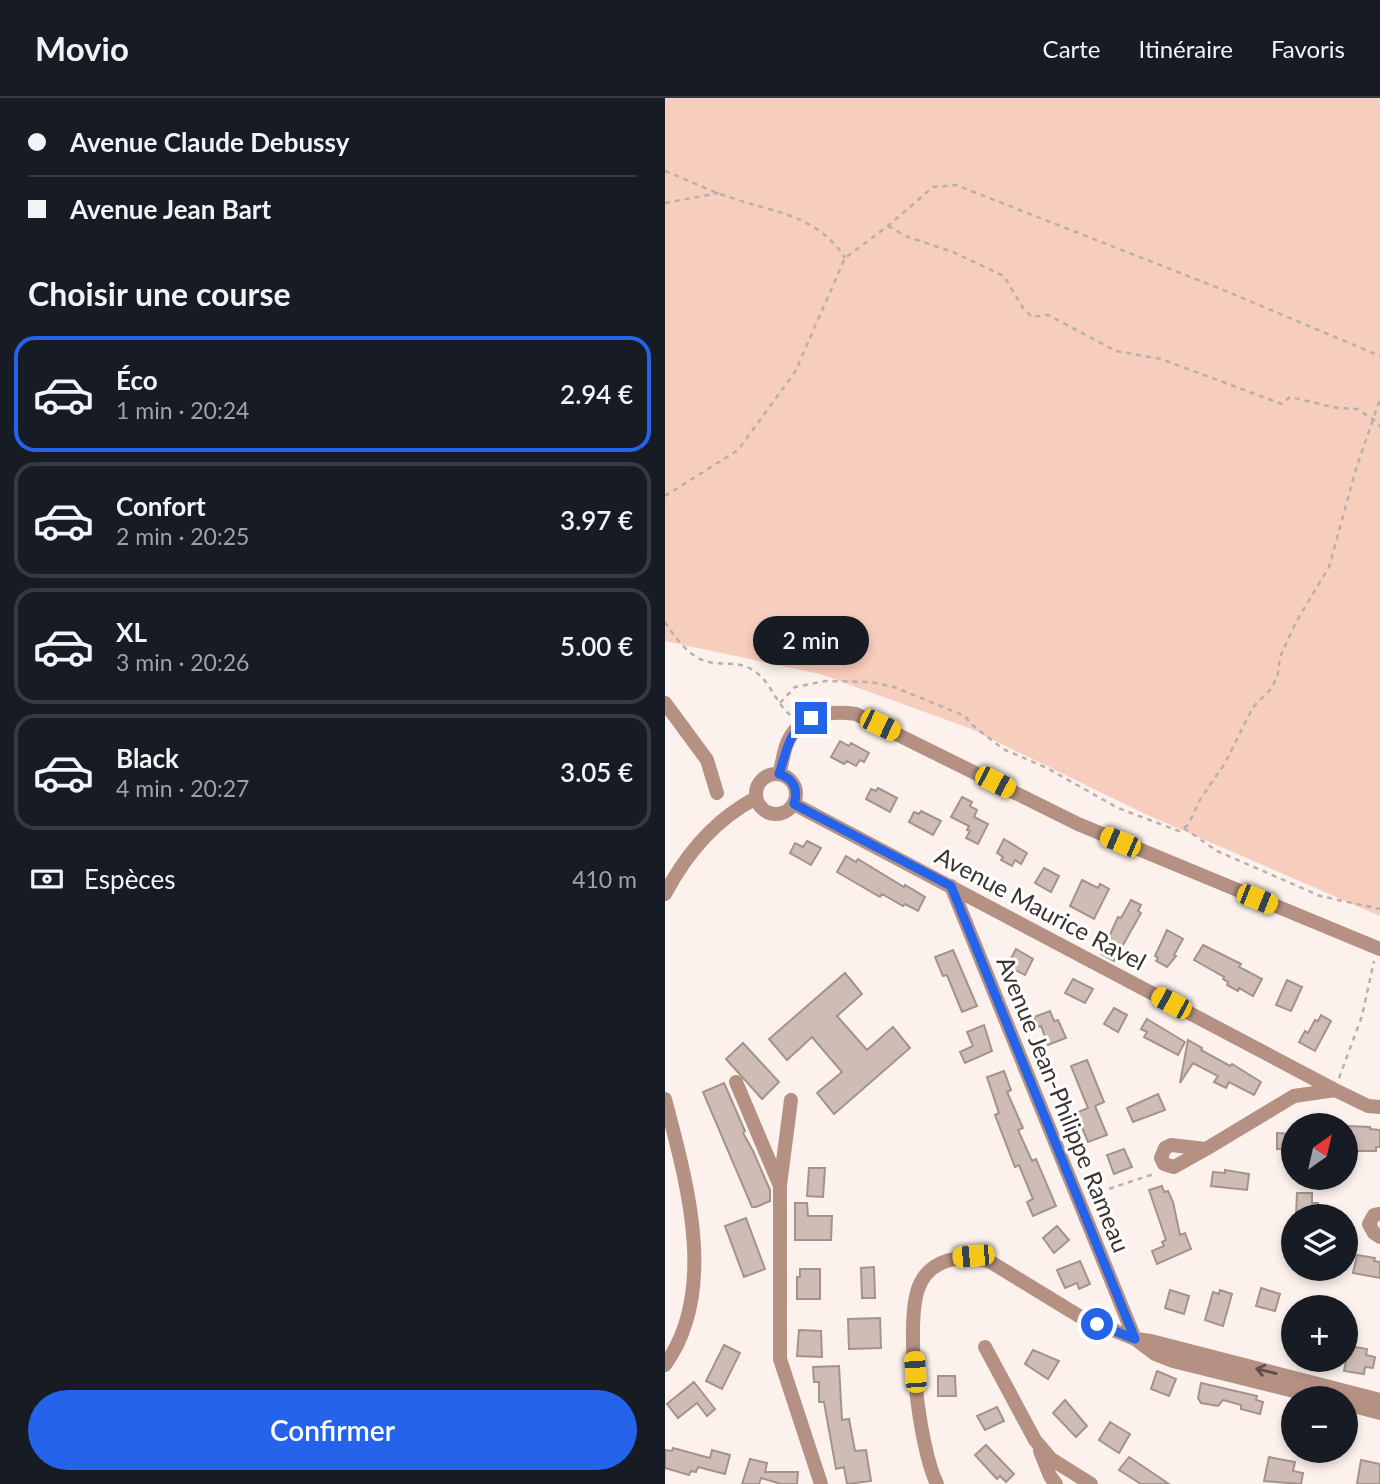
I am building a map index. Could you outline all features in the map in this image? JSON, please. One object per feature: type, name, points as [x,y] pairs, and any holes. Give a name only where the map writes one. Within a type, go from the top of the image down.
[{"type":"street","points":[[665,703],[707,760],[717,793]]},
{"type":"street","points":[[779,774],[786,746],[801,724],[824,712],[856,714],[1078,824],[1379,948]]},
{"type":"street","points":[[779,774],[794,785],[796,798],[794,804],[783,813],[769,813],[756,798],[757,787],[763,778],[779,774]]},
{"type":"street","points":[[665,894],[673,878],[705,836],[738,807],[756,798]]},
{"type":"street","name":"Avenue Maurice Ravel","points":[[794,804],[1335,1090],[1369,1106],[1380,1107]]},
{"type":"street","name":"Avenue Jean-Philippe Rameau","points":[[951,886],[1135,1339]]},
{"type":"street","points":[[1293,1068],[1294,1096]]},
{"type":"street","points":[[736,1082],[780,1186]]},
{"type":"street","points":[[1206,1149],[1171,1145],[1165,1148],[1161,1158],[1169,1167],[1178,1166],[1294,1096],[1335,1090]]},
{"type":"street","points":[[665,1098],[682,1158],[694,1252],[693,1292],[687,1325],[665,1365]]},
{"type":"street","points":[[792,1100],[780,1186],[780,1359],[821,1484]]},
{"type":"street","points":[[1380,1214],[1374,1215],[1369,1224],[1374,1234],[1380,1237]]},
{"type":"street","points":[[937,1484],[930,1471],[921,1431],[914,1352],[914,1311],[918,1289],[931,1271],[957,1257],[973,1256],[989,1261],[1079,1316],[1135,1339],[1155,1354],[1281,1388]]},
{"type":"street","points":[[1135,1339],[1380,1400]]},
{"type":"street","points":[[985,1347],[1035,1440],[1049,1476],[1056,1484]]},
{"type":"street","points":[[1358,1407],[1380,1413]]},
{"type":"street","points":[[1035,1440],[1051,1459],[1091,1484]]},
{"type":"path","points":[[665,171],[817,227],[845,258]]},
{"type":"path","points":[[665,496],[738,450],[795,372],[845,258],[933,187],[956,185],[1221,289],[1380,356]]},
{"type":"path","points":[[665,204],[719,193]]},
{"type":"path","points":[[888,226],[908,237],[953,252],[1004,276],[1023,308],[1032,317],[1048,316],[1116,351],[1161,359],[1282,404],[1290,397],[1337,408],[1357,409],[1380,427]]},
{"type":"path","points":[[780,703],[795,687],[826,681],[871,682],[894,687],[965,716],[971,724],[1003,749],[1047,768],[1118,808],[1179,831],[1191,820],[1201,799],[1225,763],[1253,707],[1272,688],[1280,657],[1296,622],[1329,567],[1356,469],[1380,399]]},
{"type":"path","points":[[665,622],[680,644],[706,662],[746,666],[766,680],[780,703],[801,724]]},
{"type":"path","points":[[1184,828],[1217,851],[1320,896],[1380,909]]},
{"type":"path","points":[[1335,1090],[1362,1016],[1379,948]]},
{"type":"path","points":[[1078,1199],[1169,1167]]},
{"type":"shaded area","points":[[665,98],[1380,98],[1380,916],[1145,814],[969,728],[820,674],[665,641]]},
{"type":"building","points":[[840,741],[849,746],[851,743],[869,753],[864,762],[860,760],[856,766],[847,761],[844,764],[831,757]]},
{"type":"building","points":[[878,788],[897,798],[890,812],[866,799],[871,789],[876,791]]},
{"type":"building","points":[[962,797],[972,802],[970,806],[977,810],[974,817],[988,824],[978,844],[966,838],[970,831],[967,830],[969,826],[951,817]]},
{"type":"building","points":[[921,811],[941,821],[933,835],[909,822],[914,812],[919,814]]},
{"type":"building","points":[[1004,839],[1027,853],[1021,864],[1015,860],[1012,866],[1001,860],[1003,857],[997,853]]},
{"type":"building","points":[[807,841],[821,848],[811,865],[790,853],[795,843],[803,847]]},
{"type":"building","points":[[846,856],[856,862],[858,859],[925,897],[918,911],[882,894],[880,897],[837,872]]},
{"type":"building","points":[[1044,868],[1059,876],[1051,892],[1035,883]]},
{"type":"building","points":[[1082,880],[1098,888],[1100,884],[1109,889],[1094,919],[1070,906]]},
{"type":"building","points":[[1131,900],[1141,905],[1138,911],[1141,913],[1114,961],[1101,954],[1118,917],[1121,918]]},
{"type":"building","points":[[1167,930],[1183,939],[1174,955],[1176,956],[1167,967],[1156,961],[1158,958],[1155,956]]},
{"type":"building","points":[[1203,945],[1241,964],[1239,967],[1262,979],[1253,996],[1227,985],[1224,977],[1194,960]]},
{"type":"building","points":[[1016,949],[1033,959],[1025,975],[1007,966]]},
{"type":"building","points":[[953,950],[977,1006],[962,1012],[947,975],[943,976],[935,957]]},
{"type":"building","points":[[845,973],[862,994],[837,1016],[867,1050],[893,1027],[910,1048],[834,1114],[817,1093],[842,1072],[812,1037],[787,1060],[769,1039]]},
{"type":"building","points":[[1073,979],[1093,989],[1085,1003],[1065,993]]},
{"type":"building","points":[[1287,980],[1302,987],[1291,1011],[1276,1005]]},
{"type":"building","points":[[1114,1008],[1127,1015],[1118,1032],[1104,1024]]},
{"type":"building","points":[[1050,1011],[1054,1021],[1058,1020],[1066,1038],[1048,1045],[1041,1026],[1038,1027],[1034,1017]]},
{"type":"building","points":[[1321,1015],[1331,1021],[1315,1051],[1299,1042],[1305,1031],[1308,1033]]},
{"type":"building","points":[[1147,1019],[1185,1042],[1178,1055],[1144,1037],[1147,1032],[1141,1029]]},
{"type":"building","points":[[984,1025],[992,1051],[965,1063],[960,1052],[973,1046],[967,1032]]},
{"type":"building","points":[[1188,1040],[1202,1048],[1201,1050],[1230,1066],[1232,1064],[1261,1082],[1254,1095],[1229,1082],[1226,1088],[1214,1082],[1218,1076],[1193,1063],[1180,1083]]},
{"type":"building","points":[[743,1043],[779,1082],[762,1099],[726,1059]]},
{"type":"building","points":[[1087,1060],[1104,1102],[1095,1106],[1107,1135],[1088,1142],[1076,1113],[1088,1108],[1071,1066]]},
{"type":"building","points":[[1004,1071],[1011,1090],[1007,1092],[1023,1128],[1018,1130],[1032,1161],[1036,1159],[1056,1206],[1033,1216],[1027,1202],[1033,1199],[1019,1165],[1015,1167],[995,1115],[999,1113],[987,1077]]},
{"type":"building","points":[[724,1083],[745,1131],[743,1133],[770,1190],[770,1201],[756,1207],[752,1207],[703,1092]]},
{"type":"building","points":[[1158,1094],[1165,1110],[1133,1122],[1127,1108]]},
{"type":"building","points":[[1358,1126],[1380,1130],[1380,1147],[1376,1147],[1376,1151],[1358,1151]]},
{"type":"building","points":[[1277,1133],[1281,1133],[1281,1149],[1277,1149]]},
{"type":"building","points":[[1124,1149],[1132,1167],[1114,1174],[1107,1155]]},
{"type":"building","points":[[809,1168],[825,1168],[823,1197],[807,1196]]},
{"type":"building","points":[[1225,1170],[1249,1174],[1247,1190],[1211,1186],[1213,1172],[1225,1173]]},
{"type":"building","points":[[1162,1186],[1164,1192],[1168,1191],[1173,1202],[1180,1235],[1185,1233],[1191,1249],[1157,1264],[1152,1251],[1164,1246],[1162,1242],[1166,1240],[1149,1190]]},
{"type":"building","points":[[1297,1193],[1312,1193],[1312,1203],[1318,1203],[1318,1204],[1296,1204]]},
{"type":"building","points":[[795,1203],[807,1203],[808,1216],[832,1216],[831,1240],[795,1240]]},
{"type":"building","points":[[746,1218],[765,1269],[744,1277],[725,1226]]},
{"type":"building","points":[[1057,1226],[1069,1240],[1054,1253],[1043,1238]]},
{"type":"building","points":[[1358,1255],[1375,1258],[1374,1261],[1380,1262],[1380,1278],[1358,1274]]},
{"type":"building","points":[[1080,1261],[1090,1284],[1079,1289],[1077,1283],[1065,1288],[1057,1270]]},
{"type":"building","points":[[874,1267],[875,1298],[862,1298],[861,1268]]},
{"type":"building","points":[[800,1269],[820,1269],[820,1299],[797,1299],[797,1277],[800,1277]]},
{"type":"building","points":[[1261,1288],[1280,1294],[1275,1311],[1256,1306]]},
{"type":"building","points":[[1170,1290],[1189,1296],[1184,1314],[1165,1308]]},
{"type":"building","points":[[1220,1290],[1232,1294],[1223,1326],[1205,1320],[1213,1292],[1219,1294]]},
{"type":"building","points":[[880,1318],[881,1348],[849,1349],[848,1319]]},
{"type":"building","points":[[799,1330],[821,1331],[822,1357],[797,1356]]},
{"type":"building","points":[[724,1345],[740,1353],[722,1389],[706,1381]]},
{"type":"building","points":[[1358,1348],[1367,1349],[1366,1355],[1375,1357],[1373,1368],[1365,1367],[1364,1374],[1351,1372],[1358,1372]]},
{"type":"building","points":[[1033,1350],[1059,1361],[1048,1379],[1025,1364]]},
{"type":"building","points":[[839,1366],[842,1420],[849,1419],[855,1451],[866,1450],[871,1481],[847,1484],[844,1467],[836,1469],[824,1402],[819,1402],[819,1382],[814,1382],[813,1367]]},
{"type":"building","points":[[1157,1371],[1176,1379],[1169,1396],[1151,1389]]},
{"type":"building","points":[[938,1376],[955,1376],[956,1396],[938,1396]]},
{"type":"building","points":[[694,1382],[715,1409],[707,1416],[697,1403],[678,1418],[667,1404]]},
{"type":"building","points":[[1201,1383],[1257,1396],[1256,1400],[1263,1402],[1260,1414],[1223,1400],[1218,1406],[1201,1403],[1198,1398]]},
{"type":"building","points":[[1065,1400],[1087,1426],[1076,1437],[1053,1413]]},
{"type":"building","points":[[997,1407],[1004,1421],[985,1430],[977,1416]]},
{"type":"building","points":[[1110,1422],[1130,1434],[1119,1453],[1099,1440]]},
{"type":"building","points":[[986,1445],[1014,1474],[1006,1482],[1000,1476],[997,1479],[975,1455]]},
{"type":"building","points":[[673,1448],[710,1458],[712,1450],[730,1455],[725,1474],[698,1467],[696,1472],[691,1471],[689,1475],[665,1468],[665,1450],[672,1451]]},
{"type":"building","points":[[1129,1457],[1169,1484],[1141,1484],[1119,1470]]},
{"type":"building","points":[[1269,1457],[1281,1459],[1281,1463],[1295,1463],[1293,1471],[1303,1473],[1301,1484],[1264,1481]]},
{"type":"building","points":[[750,1459],[767,1463],[765,1472],[798,1472],[797,1484],[781,1484],[761,1478],[759,1484],[742,1484]]},
{"type":"building","points":[[1361,1460],[1380,1464],[1380,1484],[1357,1484]]},
{"type":"route","points":[[811,718],[791,735],[779,774],[790,779],[794,785],[794,804],[951,886],[1135,1339],[1097,1324]]}]
